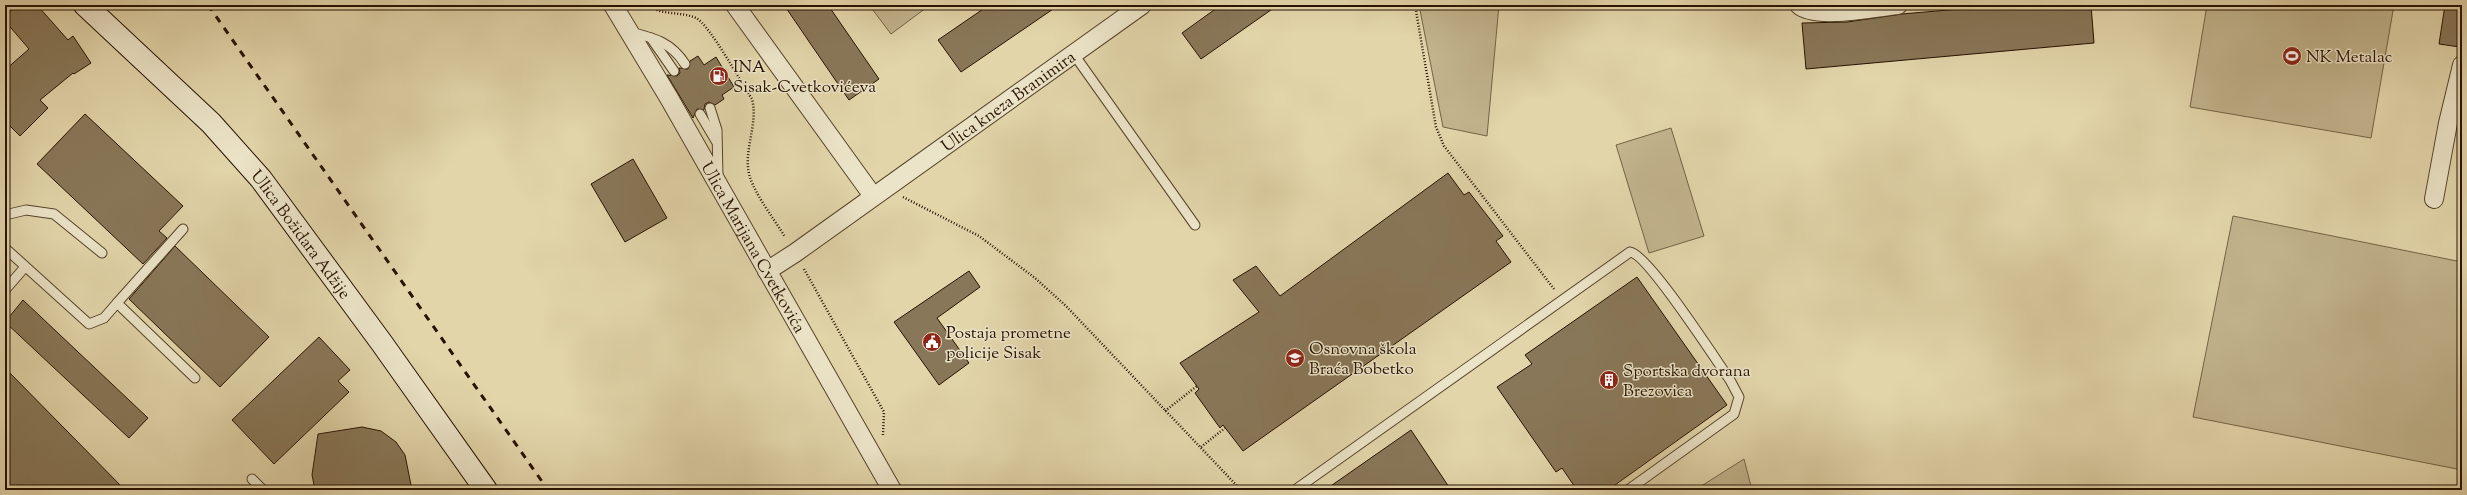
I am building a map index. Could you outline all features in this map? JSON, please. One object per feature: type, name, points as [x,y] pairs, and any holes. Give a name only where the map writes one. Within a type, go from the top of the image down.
[{"type":"main road","name":"Ulica Božidara Adžije","points":[[85,5],[211,123],[256,173],[381,342],[486,490]]},
{"type":"street","name":"Ulica Marijana Cvetkovića","points":[[613,5],[718,182],[892,490]]},
{"type":"street","points":[[735,5],[880,191]]},
{"type":"street","name":"Ulica kneza Branimira","points":[[767,271],[1142,5]]},
{"type":"street","points":[[1799,5],[1807,10],[1821,12],[1898,5]]},
{"type":"street","points":[[2434,199],[2449,116],[2462,65]]},
{"type":"lane","points":[[629,32],[662,41],[675,50],[685,64]]},
{"type":"lane","points":[[651,38],[674,71]]},
{"type":"lane","points":[[1073,53],[1195,225]]},
{"type":"lane","points":[[710,108],[715,120],[718,182]]},
{"type":"lane","points":[[700,114],[717,142]]},
{"type":"lane","points":[[5,215],[26,210],[54,214],[102,253]]},
{"type":"lane","points":[[5,248],[89,324],[104,318],[183,229]]},
{"type":"lane","points":[[1295,490],[1563,301],[1626,253],[1637,253],[1660,281],[1738,393],[1738,406],[1734,414],[1628,490]]},
{"type":"lane","points":[[5,290],[25,267]]},
{"type":"lane","points":[[117,304],[195,378]]},
{"type":"lane","points":[[252,479],[262,490]]},
{"type":"path","points":[[1415,5],[1436,127],[1444,146],[1563,301]]},
{"type":"path","points":[[880,191],[979,236],[1035,278],[1066,306],[1241,490]]},
{"type":"path","points":[[1165,411],[1197,386]]},
{"type":"path","points":[[1201,447],[1225,428]]},
{"type":"shaded area","points":[[869,5],[930,5],[891,34]]},
{"type":"shaded area","points":[[1419,5],[1499,5],[1487,136],[1443,127]]},
{"type":"shaded area","name":"NK Metalac","points":[[2207,5],[2394,5],[2371,138],[2190,107]]},
{"type":"shaded area","points":[[1671,128],[1704,236],[1649,253],[1616,145]]},
{"type":"shaded area","points":[[2233,216],[2462,262],[2462,470],[2193,417]]},
{"type":"shaded area","points":[[1744,459],[1752,490],[1695,490]]},
{"type":"building","points":[[17,5],[37,5],[68,40],[73,36],[91,63],[74,74],[73,73],[40,100],[48,108],[20,136],[5,121],[5,70],[29,49],[5,21],[5,16]]},
{"type":"building","points":[[784,5],[828,5],[879,79],[849,100]]},
{"type":"building","points":[[989,5],[1059,5],[961,72],[938,40]]},
{"type":"building","points":[[1221,5],[1278,5],[1201,59],[1182,33]]},
{"type":"building","points":[[2006,5],[2091,5],[2094,43],[1806,69],[1802,23],[1847,22],[1902,14]]},
{"type":"building","points":[[2445,5],[2462,5],[2460,47],[2439,44]]},
{"type":"building","points":[[698,56],[704,65],[716,57],[734,87],[722,95],[724,99],[715,105],[709,102],[705,104],[704,110],[697,109],[693,118],[667,75],[677,76],[680,73],[679,68],[688,69],[690,61]]},
{"type":"building","points":[[85,114],[183,206],[159,231],[167,238],[143,264],[37,164]]},
{"type":"building","points":[[633,159],[667,218],[625,242],[591,184]]},
{"type":"building","points":[[1448,173],[1464,195],[1469,192],[1503,236],[1496,241],[1511,262],[1243,451],[1223,425],[1220,428],[1195,393],[1199,389],[1180,363],[1259,312],[1233,280],[1256,266],[1280,296]]},
{"type":"building","points":[[175,246],[269,337],[220,387],[129,299]]},
{"type":"building","name":"Postaja prometne policije Sisak","points":[[969,271],[980,287],[937,318],[969,363],[939,385],[894,322]]},
{"type":"building","name":"Sportska dvorana Brezovica","points":[[1637,277],[1727,405],[1608,490],[1577,490],[1562,468],[1556,472],[1497,387],[1532,364],[1525,355]]},
{"type":"building","points":[[23,300],[148,418],[129,438],[5,322]]},
{"type":"building","points":[[319,337],[350,370],[338,381],[349,392],[274,464],[232,420]]},
{"type":"building","points":[[5,368],[125,490],[5,490]]},
{"type":"building","points":[[362,427],[381,431],[396,442],[405,455],[412,490],[315,490],[312,475],[318,434]]},
{"type":"building","points":[[1411,430],[1451,490],[1325,490]]},
{"type":"railway","points":[[208,5],[548,490]]},
{"type":"place","name":"NK Metalac","points":[[2292,56]]},
{"type":"place","name":"INA Sisak-Cvetkovićeva","points":[[719,76]]},
{"type":"place","name":"Postaja prometne policije Sisak","points":[[932,342]]},
{"type":"place","name":"Osnovna škola Braća Bobetko","points":[[1295,358]]},
{"type":"place","name":"Sportska dvorana Brezovica","points":[[1609,380]]}]
